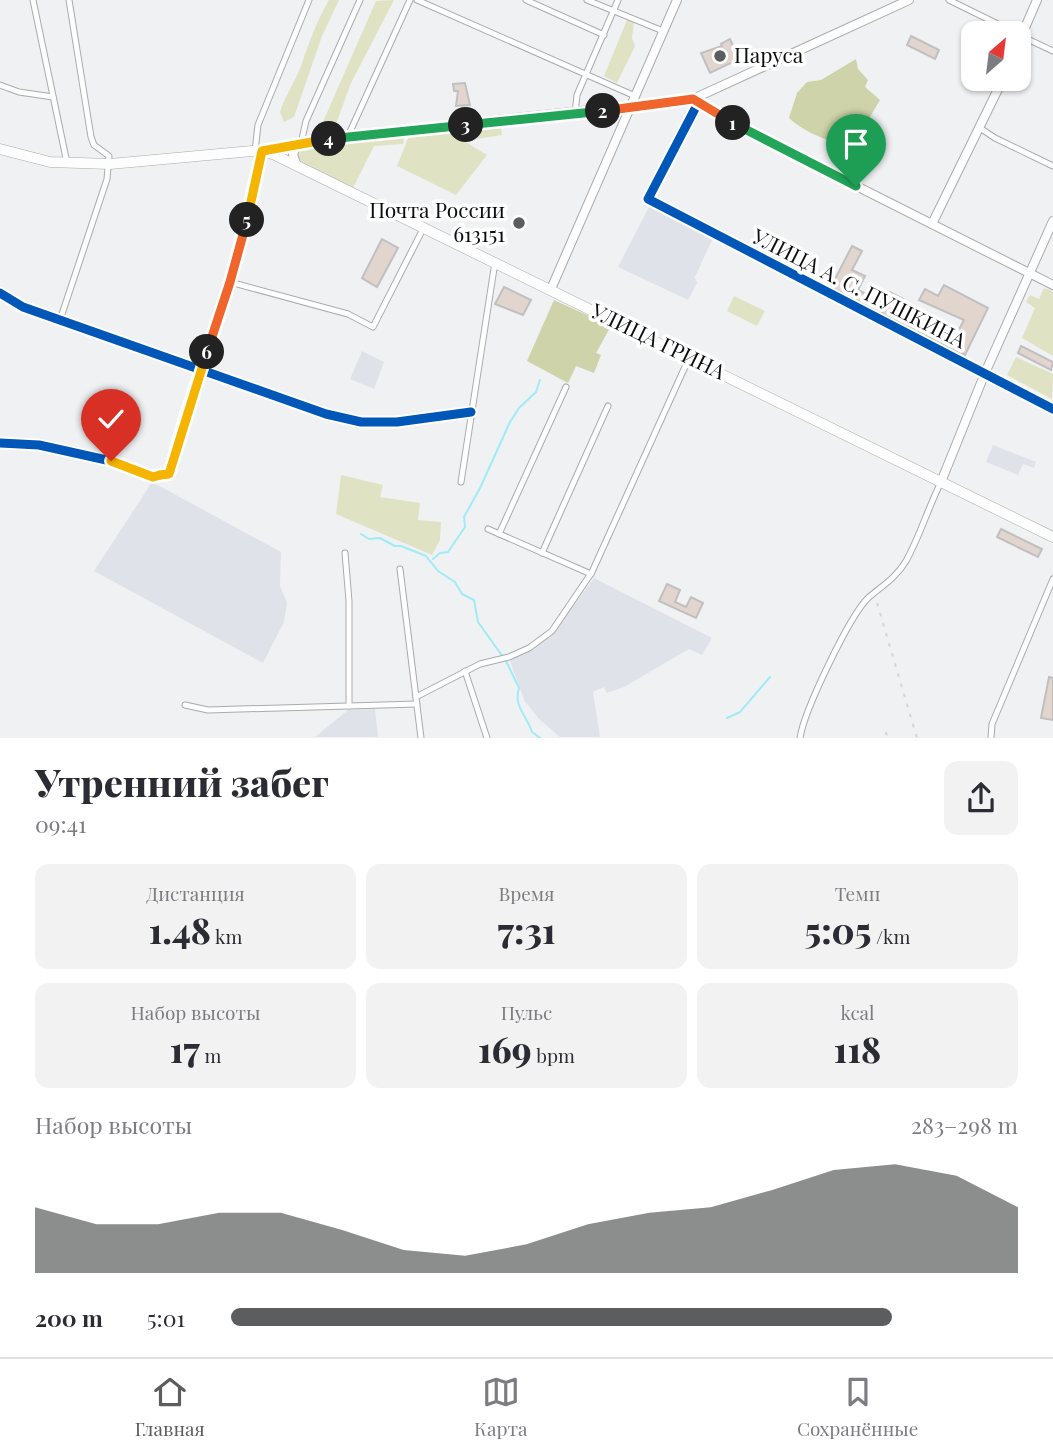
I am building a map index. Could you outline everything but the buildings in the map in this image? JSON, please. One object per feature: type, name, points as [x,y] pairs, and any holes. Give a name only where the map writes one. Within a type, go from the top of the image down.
[{"type":"highway","points":[[0,149],[50,162],[110,164],[176,156],[259,151]]},
{"type":"highway","name":"УЛИЦА ГРИНА","points":[[259,151],[296,164],[1053,537]]},
{"type":"main road","points":[[551,289],[677,0]]},
{"type":"main road","points":[[259,151],[348,136],[695,101],[909,0]]},
{"type":"main road","points":[[1027,21],[1037,0]]},
{"type":"main road","points":[[932,224],[997,91]]},
{"type":"main road","points":[[695,101],[1053,285]]},
{"type":"main road","points":[[296,164],[293,154],[300,143]]},
{"type":"main road","points":[[941,482],[985,373],[1053,221]]},
{"type":"street","points":[[33,0],[67,163]]},
{"type":"street","points":[[60,320],[110,164],[108,156],[94,145],[91,137],[69,0]]},
{"type":"street","points":[[0,443],[39,446],[111,461],[153,477],[169,474],[230,282],[259,151],[258,125],[309,0]]},
{"type":"street","points":[[300,143],[306,121],[360,0]]},
{"type":"street","points":[[348,136],[410,0]]},
{"type":"street","points":[[417,0],[635,96]]},
{"type":"street","points":[[526,0],[604,35]]},
{"type":"street","points":[[587,0],[663,32]]},
{"type":"street","points":[[575,114],[577,95],[618,0]]},
{"type":"street","points":[[949,0],[989,21]]},
{"type":"street","points":[[1031,42],[1053,51]]},
{"type":"street","points":[[0,85],[19,92],[53,97]]},
{"type":"street","name":"УЛИЦА А. С. ПУШКИНА","points":[[695,101],[648,199],[1053,410]]},
{"type":"street","points":[[980,128],[1053,166]]},
{"type":"street","points":[[230,282],[348,314],[373,327],[424,227]]},
{"type":"street","points":[[461,482],[495,262]]},
{"type":"street","points":[[0,293],[23,307],[326,414],[361,422],[397,422],[471,412]]},
{"type":"street","points":[[416,696],[480,664],[529,648],[552,631],[591,574],[690,358]]},
{"type":"street","points":[[499,534],[566,387]]},
{"type":"street","points":[[542,553],[608,406]]},
{"type":"street","points":[[800,737],[802,723],[856,615],[906,561],[941,482]]},
{"type":"street","points":[[488,529],[591,574]]},
{"type":"street","points":[[345,553],[349,601],[349,706]]},
{"type":"street","points":[[400,569],[421,737]]},
{"type":"street","points":[[990,734],[1053,579]]},
{"type":"street","points":[[465,671],[487,737]]},
{"type":"street","points":[[185,705],[208,710],[417,704]]},
{"type":"shaded area","points":[[649,207],[712,240],[688,300],[618,267]]},
{"type":"shaded area","points":[[362,351],[384,362],[374,389],[350,379]]},
{"type":"shaded area","points":[[993,445],[1036,462],[1034,468],[1023,464],[1018,475],[986,462]]},
{"type":"shaded area","points":[[152,482],[281,552],[280,586],[287,603],[284,622],[263,663],[94,571]]},
{"type":"shaded area","points":[[594,578],[712,638],[702,655],[689,649],[624,687],[607,693],[604,687],[593,692],[600,737],[560,737],[539,719],[524,700],[510,661],[543,641],[555,630]]},
{"type":"shaded area","points":[[375,709],[378,737],[315,737],[348,710]]},
{"type":"green space","points":[[329,0],[339,0],[322,36],[294,117],[284,122],[280,112],[282,106]]},
{"type":"green space","points":[[394,0],[351,83],[336,124],[322,124],[376,1]]},
{"type":"green space","points":[[627,20],[634,23],[632,38],[635,46],[617,83],[604,76]]},
{"type":"green space","points":[[856,59],[858,69],[868,80],[865,87],[880,100],[864,127],[863,145],[844,144],[823,138],[789,118],[797,93],[807,82],[821,80]]},
{"type":"green space","points":[[501,126],[502,135],[464,141],[487,155],[456,195],[397,166],[409,136]]},
{"type":"green space","points":[[404,136],[403,144],[374,146],[353,188],[303,163],[298,157],[302,148]]},
{"type":"green space","points":[[1044,288],[1053,291],[1053,356],[1022,338],[1035,308],[1026,302],[1030,295],[1039,299]]},
{"type":"green space","points":[[734,296],[765,311],[757,326],[727,311]]},
{"type":"green space","points":[[554,300],[611,326],[596,353],[601,355],[594,373],[576,366],[568,383],[527,361]]},
{"type":"green space","points":[[1016,357],[1053,374],[1052,399],[1007,375]]},
{"type":"green space","points":[[341,475],[383,485],[380,497],[420,503],[418,520],[441,522],[440,540],[432,555],[336,514]]},
{"type":"waterway","points":[[433,559],[440,553],[448,552],[465,527],[464,517],[510,422],[519,408],[536,392],[540,380]]},
{"type":"waterway","points":[[361,534],[369,539],[380,538],[426,556],[438,571],[455,582],[462,594],[474,600],[478,622],[503,657]]},
{"type":"waterway","points":[[506,661],[519,688],[521,711],[532,732],[540,738]]},
{"type":"waterway","points":[[727,718],[740,712],[770,677]]},
{"type":"railway","points":[[877,603],[917,738]]},
{"type":"railway","points":[[886,732],[887,738]]},
{"type":"cycle path","points":[[698,103],[648,199],[1053,409]]},
{"type":"cycle path","points":[[0,443],[39,445],[111,461],[154,477],[169,474],[184,419],[230,282],[262,151]]},
{"type":"cycle path","points":[[0,293],[23,307],[326,414],[361,422],[397,422],[471,412]]},
{"type":"place","name":"Паруса","points":[[720,56]]},
{"type":"place","name":"Почта России 613151","points":[[519,223]]},
{"type":"route","points":[[111,461],[153,477],[169,474],[184,419],[230,282],[262,151],[348,136],[575,114],[693,99],[767,141],[856,186]]}]
